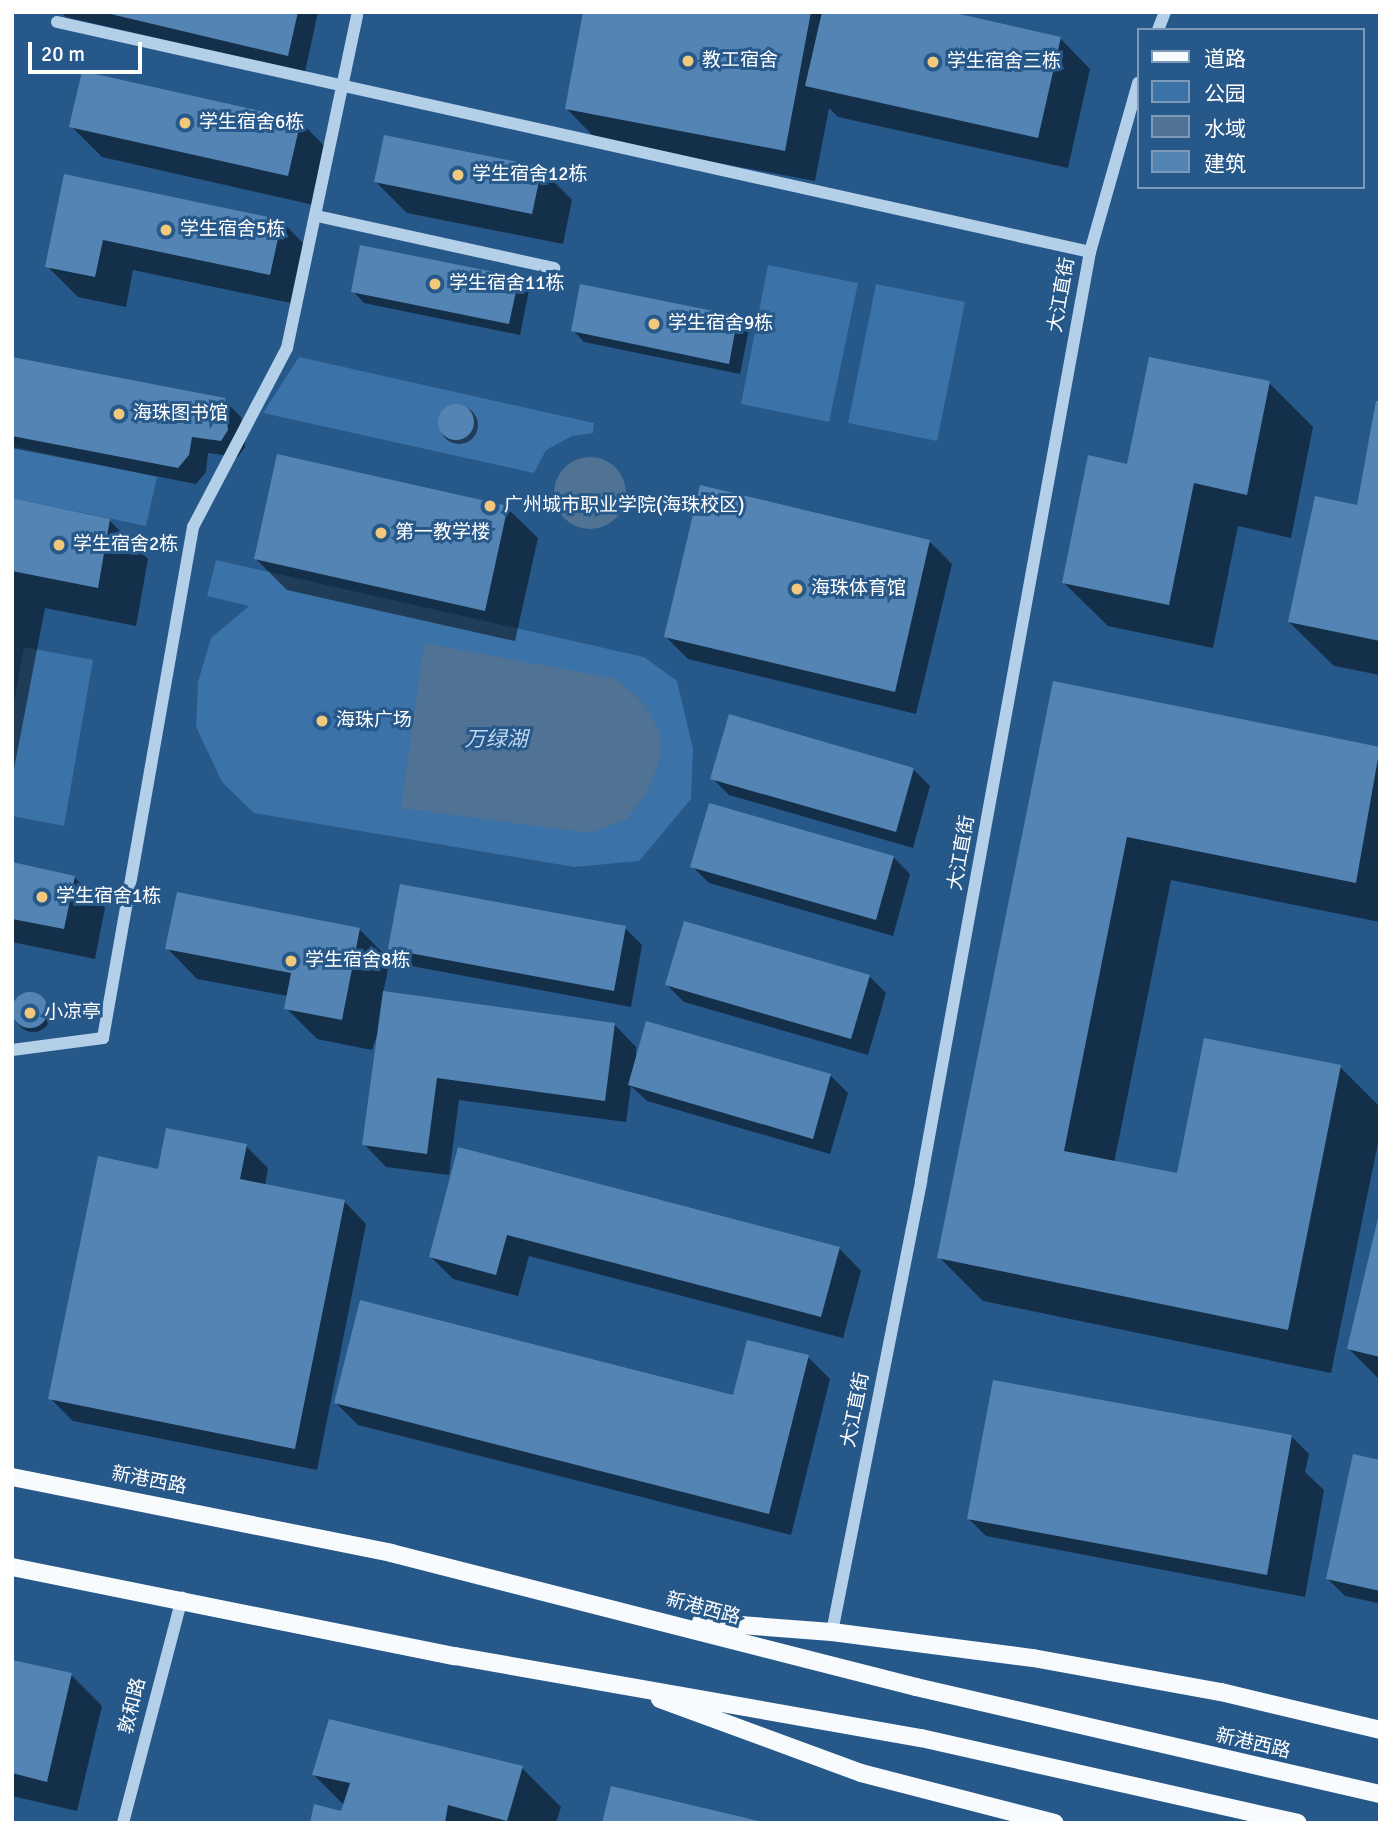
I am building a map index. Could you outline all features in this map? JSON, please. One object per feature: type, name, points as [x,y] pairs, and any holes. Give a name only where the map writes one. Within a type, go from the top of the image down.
[{"type":"main road","name":"新港西路","points":[[12,1478],[391,1553],[656,1618],[916,1687],[1380,1794]]},
{"type":"main road","points":[[12,1567],[181,1598],[455,1656],[920,1738],[1298,1823]]},
{"type":"main road","points":[[656,1618],[832,1632],[1033,1658],[1221,1692],[1380,1730]]},
{"type":"main road","points":[[628,1686],[820,1760],[1046,1822]]},
{"type":"street","points":[[12,1050],[103,1038],[193,527],[287,348],[317,216],[357,15]]},
{"type":"street","points":[[57,22],[1090,252]]},
{"type":"street","name":"大江直街","points":[[832,1632],[923,1167],[1090,252],[1136,90]]},
{"type":"street","points":[[317,216],[554,268]]},
{"type":"street","name":"敦和路","points":[[123,1823],[181,1598]]},
{"type":"green space","points":[[768,265],[858,283],[829,422],[741,404]]},
{"type":"green space","points":[[876,284],[965,302],[937,441],[848,423]]},
{"type":"green space","points":[[299,357],[594,423],[593,433],[572,436],[546,450],[534,473],[263,413]]},
{"type":"green space","points":[[12,446],[157,477],[146,526],[12,498]]},
{"type":"green space","points":[[216,560],[644,657],[677,681],[693,749],[691,799],[639,861],[574,867],[254,813],[222,782],[196,727],[198,682],[211,638],[249,606],[207,596]]},
{"type":"green space","points":[[24,647],[93,660],[64,826],[12,816],[12,714]]},
{"type":"water","points":[[590,457],[610,463],[620,473],[626,493],[620,513],[610,523],[590,529],[570,523],[560,513],[554,493],[560,473],[570,463]]},
{"type":"water","name":"万绿湖","points":[[424,643],[617,679],[644,704],[660,733],[661,756],[647,793],[626,820],[589,833],[401,808]]},
{"type":"building","points":[[102,12],[298,12],[288,56]]},
{"type":"building","name":"教工宿舍","points":[[583,12],[811,12],[785,151],[565,109]]},
{"type":"building","name":"学生宿舍三栋","points":[[822,12],[951,12],[1061,37],[1038,138],[805,86]]},
{"type":"building","name":"学生宿舍6栋","points":[[82,71],[301,120],[288,176],[69,127]]},
{"type":"building","name":"学生宿舍12栋","points":[[384,135],[542,167],[532,214],[374,182]]},
{"type":"building","name":"学生宿舍5栋","points":[[64,174],[282,220],[270,275],[103,240],[95,277],[45,267]]},
{"type":"building","name":"学生宿舍11栋","points":[[360,245],[519,277],[509,324],[351,292]]},
{"type":"building","name":"学生宿舍9栋","points":[[580,284],[738,316],[729,364],[571,331]]},
{"type":"building","name":"海珠图书馆","points":[[12,357],[225,398],[228,430],[221,441],[192,437],[189,455],[178,468],[12,436]]},
{"type":"building","points":[[1149,357],[1270,381],[1247,495],[1194,483],[1169,605],[1062,583],[1088,455],[1127,464]]},
{"type":"building","points":[[1376,401],[1380,401],[1380,641],[1288,622],[1315,496],[1357,505]]},
{"type":"building","points":[[456,404],[469,409],[474,422],[469,435],[456,440],[443,435],[438,422],[443,409]]},
{"type":"building","name":"第一教学楼","points":[[277,454],[508,506],[485,611],[254,559]]},
{"type":"building","name":"海珠体育馆","points":[[700,485],[930,540],[895,692],[664,637]]},
{"type":"building","name":"学生宿舍2栋","points":[[12,498],[110,519],[98,588],[12,571]]},
{"type":"building","points":[[1053,681],[1380,747],[1356,883],[1127,837],[1064,1151],[1177,1173],[1204,1038],[1341,1065],[1288,1330],[937,1258]]},
{"type":"building","points":[[729,714],[914,768],[896,832],[710,779]]},
{"type":"building","points":[[709,803],[894,856],[876,920],[690,867]]},
{"type":"building","name":"学生宿舍1栋","points":[[12,862],[75,876],[64,929],[12,919]]},
{"type":"building","points":[[400,884],[626,926],[614,991],[388,949]]},
{"type":"building","name":"学生宿舍8栋","points":[[177,892],[360,928],[342,1020],[284,1009],[291,973],[165,949]]},
{"type":"building","points":[[684,921],[870,975],[851,1039],[665,985]]},
{"type":"building","points":[[383,991],[615,1023],[605,1101],[437,1078],[427,1154],[362,1145]]},
{"type":"building","name":"小凉亭","points":[[30,992],[43,997],[48,1010],[43,1023],[30,1028],[17,1023],[12,1010],[17,997]]},
{"type":"building","points":[[646,1021],[831,1074],[813,1139],[628,1085]]},
{"type":"building","points":[[166,1128],[247,1144],[240,1179],[345,1200],[295,1449],[48,1399],[98,1156],[158,1169]]},
{"type":"building","points":[[458,1147],[840,1247],[821,1317],[507,1235],[496,1275],[429,1257]]},
{"type":"building","points":[[1380,1214],[1380,1357],[1347,1349]]},
{"type":"building","points":[[360,1300],[733,1395],[747,1340],[809,1355],[769,1514],[334,1403]]},
{"type":"building","points":[[993,1380],[1292,1435],[1267,1575],[967,1519]]},
{"type":"building","points":[[1353,1454],[1380,1460],[1380,1591],[1326,1579]]},
{"type":"building","points":[[12,1660],[72,1673],[47,1782],[12,1773]]},
{"type":"building","points":[[329,1719],[523,1766],[507,1821],[448,1805],[445,1823],[310,1823],[314,1804],[341,1811],[350,1783],[312,1775]]},
{"type":"building","points":[[611,1786],[763,1822],[763,1823],[602,1823]]},
{"type":"place","name":"教工宿舍","points":[[688,61]]},
{"type":"place","name":"学生宿舍三栋","points":[[933,62]]},
{"type":"place","name":"学生宿舍6栋","points":[[185,123]]},
{"type":"place","name":"学生宿舍12栋","points":[[458,175]]},
{"type":"place","name":"学生宿舍5栋","points":[[166,230]]},
{"type":"place","name":"学生宿舍11栋","points":[[435,284]]},
{"type":"place","name":"学生宿舍9栋","points":[[654,324]]},
{"type":"place","name":"海珠图书馆","points":[[119,414]]},
{"type":"place","name":"广州城市职业学院(海珠校区)","points":[[490,506]]},
{"type":"place","name":"第一教学楼","points":[[381,533]]},
{"type":"place","name":"学生宿舍2栋","points":[[59,545]]},
{"type":"place","name":"海珠体育馆","points":[[797,589]]},
{"type":"place","name":"海珠广场","points":[[322,721]]},
{"type":"place","name":"学生宿舍1栋","points":[[42,897]]},
{"type":"place","name":"学生宿舍8栋","points":[[291,961]]},
{"type":"place","name":"小凉亭","points":[[30,1013]]}]
